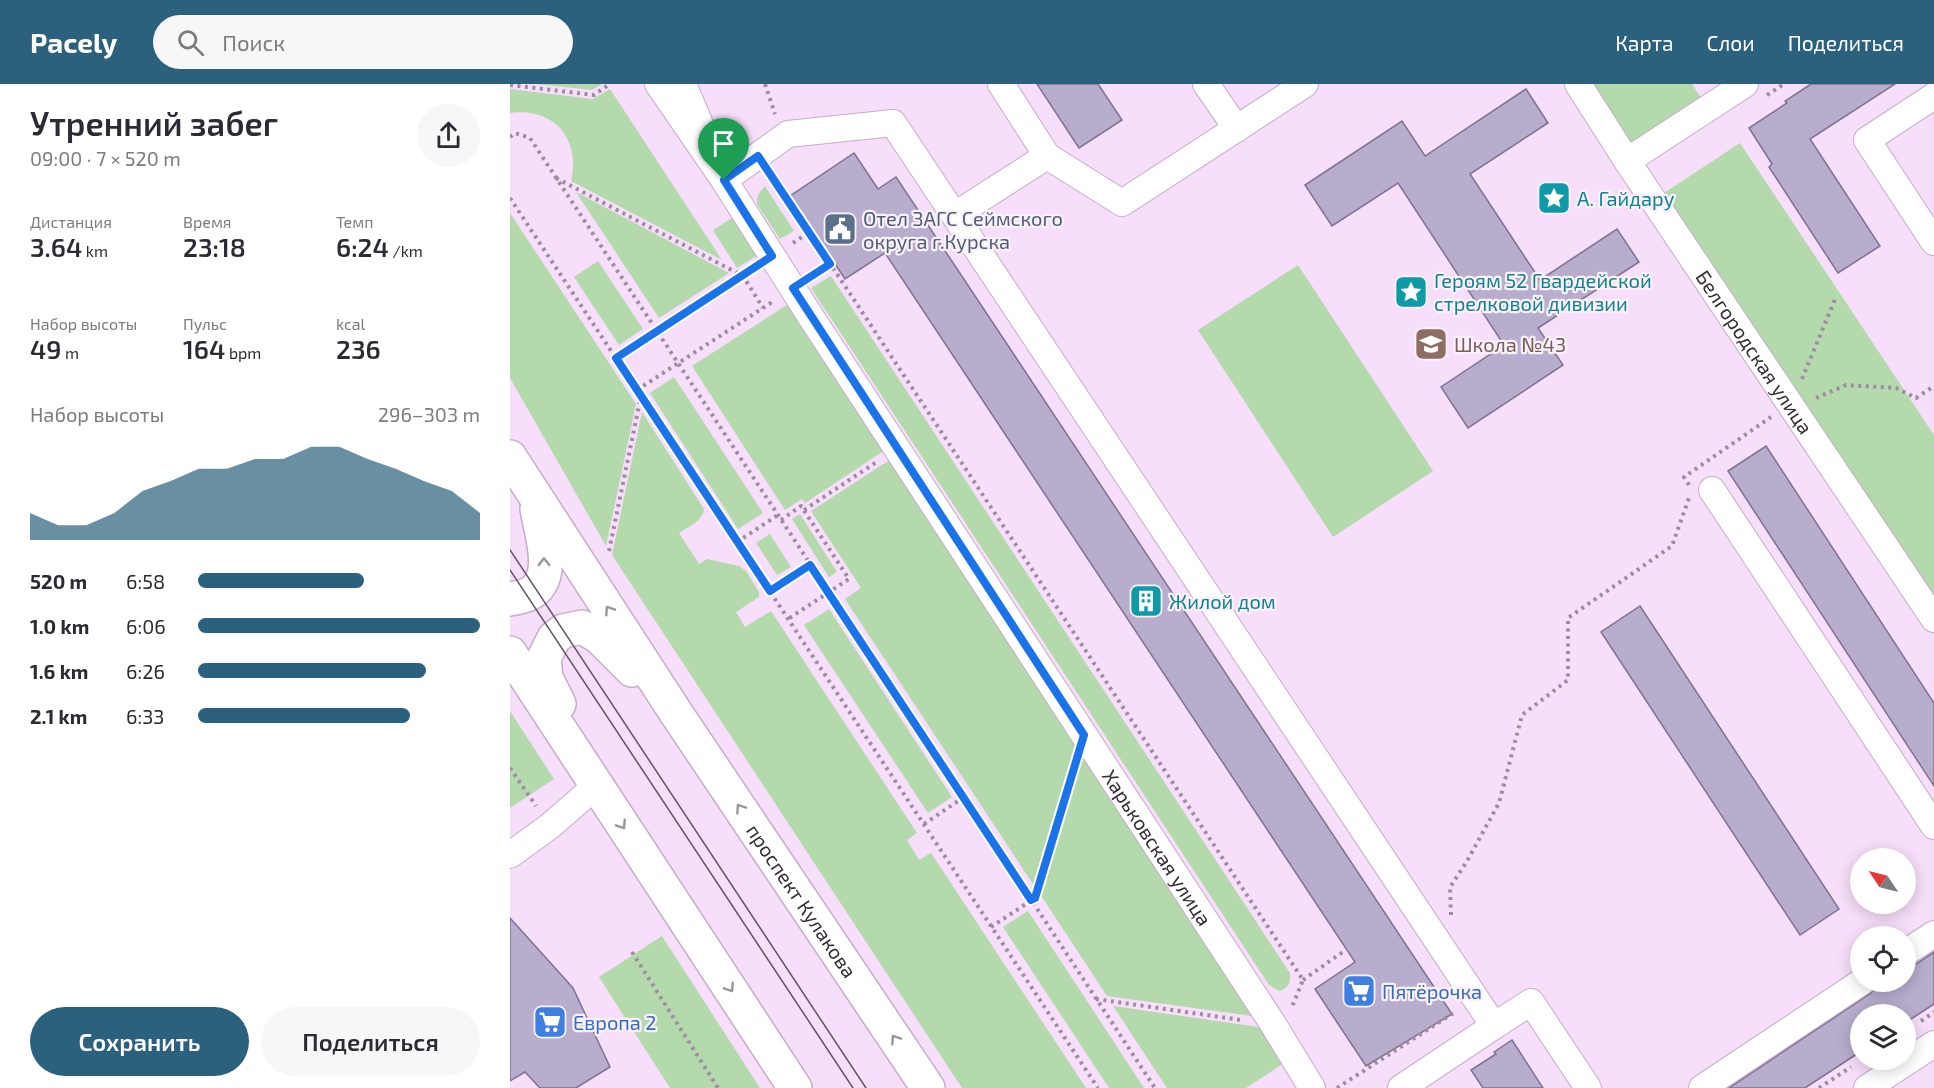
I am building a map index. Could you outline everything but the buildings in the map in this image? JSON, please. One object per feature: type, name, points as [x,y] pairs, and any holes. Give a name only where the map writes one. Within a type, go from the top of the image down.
[{"type":"main road","name":"проспект Кулакова","points":[[510,456],[676,713],[928,1088]]},
{"type":"main road","points":[[510,599],[526,596],[536,590],[543,577],[546,563],[535,496]]},
{"type":"main road","name":"проспект Кулакова","points":[[600,790],[546,678],[544,658],[554,638],[563,631],[582,627],[599,637],[676,713]]},
{"type":"main road","name":"проспект Кулакова","points":[[510,653],[795,1088]]},
{"type":"street","points":[[658,84],[724,180],[788,134],[893,123],[1494,1026]]},
{"type":"street","name":"Харьковская улица","points":[[683,84],[724,180],[1273,1024],[1312,1088]]},
{"type":"street","points":[[1001,84],[1047,156],[1122,204],[1305,84]]},
{"type":"street","points":[[1206,84],[1237,129]]},
{"type":"street","name":"Белгородская улица","points":[[1578,84],[1627,161],[1934,619]]},
{"type":"street","points":[[1627,161],[1745,84]]},
{"type":"street","points":[[1934,96],[1867,140],[1934,242]]},
{"type":"street","points":[[955,215],[1047,156]]},
{"type":"street","points":[[1712,490],[1934,826]]},
{"type":"street","points":[[510,855],[600,790]]},
{"type":"street","points":[[1916,946],[1934,934]]},
{"type":"street","points":[[1702,1088],[1850,990]]},
{"type":"street","points":[[1401,1088],[1531,1002],[1588,1088]]},
{"type":"street","points":[[1867,1088],[1934,1044]]},
{"type":"path","points":[[765,84],[777,120],[788,134]]},
{"type":"path","points":[[510,85],[594,95],[607,86]]},
{"type":"path","points":[[510,137],[515,133],[530,138],[1155,1088]]},
{"type":"path","points":[[758,156],[1303,980]]},
{"type":"path","points":[[555,177],[743,276],[763,308]]},
{"type":"path","points":[[510,198],[1098,1088]]},
{"type":"path","points":[[616,358],[809,232]]},
{"type":"path","points":[[637,390],[830,264]]},
{"type":"path","points":[[1789,404],[1836,297]]},
{"type":"path","points":[[1452,921],[1450,887],[1466,863],[1499,802],[1522,715],[1568,680],[1568,618],[1672,546],[1692,490],[1684,477],[1789,404],[1846,385],[1896,388],[1916,398],[1934,386]]},
{"type":"path","points":[[609,551],[641,396]]},
{"type":"path","points":[[804,510],[897,448]]},
{"type":"path","points":[[781,520],[801,506],[849,579],[788,619]]},
{"type":"path","points":[[737,542],[778,515]]},
{"type":"path","points":[[770,591],[810,565]]},
{"type":"path","points":[[991,927],[1035,898],[1084,735]]},
{"type":"path","points":[[510,768],[549,826]]},
{"type":"path","points":[[924,824],[964,797]]},
{"type":"path","points":[[1096,999],[1273,1024],[1291,1010],[1303,980],[1347,949]]},
{"type":"path","points":[[632,952],[718,1088]]},
{"type":"path","points":[[1337,1088],[1456,1011]]},
{"type":"path","points":[[1819,1088],[1850,1068]]},
{"type":"green space","points":[[536,84],[602,84],[592,90]]},
{"type":"green space","points":[[1569,84],[1692,84],[1704,102],[1618,159]]},
{"type":"green space","points":[[510,89],[593,99],[610,89],[722,260],[571,181],[572,152],[568,139],[561,129],[540,115],[526,112],[510,113]]},
{"type":"green space","points":[[1740,143],[1934,435],[1934,607],[1661,195]]},
{"type":"green space","points":[[765,186],[794,231],[780,239],[757,204],[758,196]]},
{"type":"green space","points":[[576,192],[729,273],[659,318]]},
{"type":"green space","points":[[510,213],[636,404],[606,546],[510,378]]},
{"type":"green space","points":[[735,216],[759,254],[737,268],[713,230]]},
{"type":"green space","points":[[598,261],[643,329],[619,345],[574,277]]},
{"type":"green space","points":[[1298,265],[1433,471],[1333,537],[1198,330]]},
{"type":"green space","points":[[831,276],[1290,973],[1285,989],[1279,991],[1269,985],[811,288]]},
{"type":"green space","points":[[790,303],[885,450],[805,503],[802,499],[785,510],[692,366]]},
{"type":"green space","points":[[674,377],[763,513],[738,529],[650,393]]},
{"type":"green space","points":[[642,412],[704,509],[698,520],[679,533],[699,564],[707,559],[739,566],[746,571],[759,592],[759,597],[736,612],[745,627],[771,611],[917,833],[907,840],[919,860],[931,853],[1086,1088],[962,1088],[612,555]]},
{"type":"green space","points":[[891,459],[1078,743],[1035,887],[845,599],[861,588],[811,511]]},
{"type":"green space","points":[[800,514],[837,572],[829,577],[792,519]]},
{"type":"green space","points":[[770,534],[791,567],[777,575],[756,543]]},
{"type":"green space","points":[[829,609],[952,797],[928,813],[804,625]]},
{"type":"green space","points":[[510,711],[554,779],[510,808]]},
{"type":"green space","points":[[1083,751],[1259,1017],[1107,996],[1040,894]]},
{"type":"green space","points":[[1028,911],[1144,1088],[1109,1088],[1003,927]]},
{"type":"green space","points":[[662,936],[760,1088],[670,1088],[599,977]]},
{"type":"green space","points":[[1113,1006],[1265,1028],[1287,1061],[1246,1088],[1167,1088]]},
{"type":"tram line","points":[[510,550],[866,1088]]},
{"type":"tram line","points":[[510,570],[853,1088]]},
{"type":"place","name":"А. Гайдару","points":[[1554,198]]},
{"type":"place","name":"Отел ЗАГС Сеймского округа г.Курска","points":[[840,229]]},
{"type":"place","name":"Героям 52 Гвардейской стрелковой дивизии","points":[[1411,292]]},
{"type":"place","name":"Школа №43","points":[[1431,344]]},
{"type":"place","name":"Жилой дом","points":[[1146,601]]},
{"type":"place","name":"Пятёрочка","points":[[1359,991]]},
{"type":"place","name":"Европа 2","points":[[550,1022]]},
{"type":"route","points":[[758,156],[830,264],[793,288],[1084,735],[1035,898],[1031,900],[810,565],[770,591],[616,358],[772,256],[724,180],[758,156]]}]
